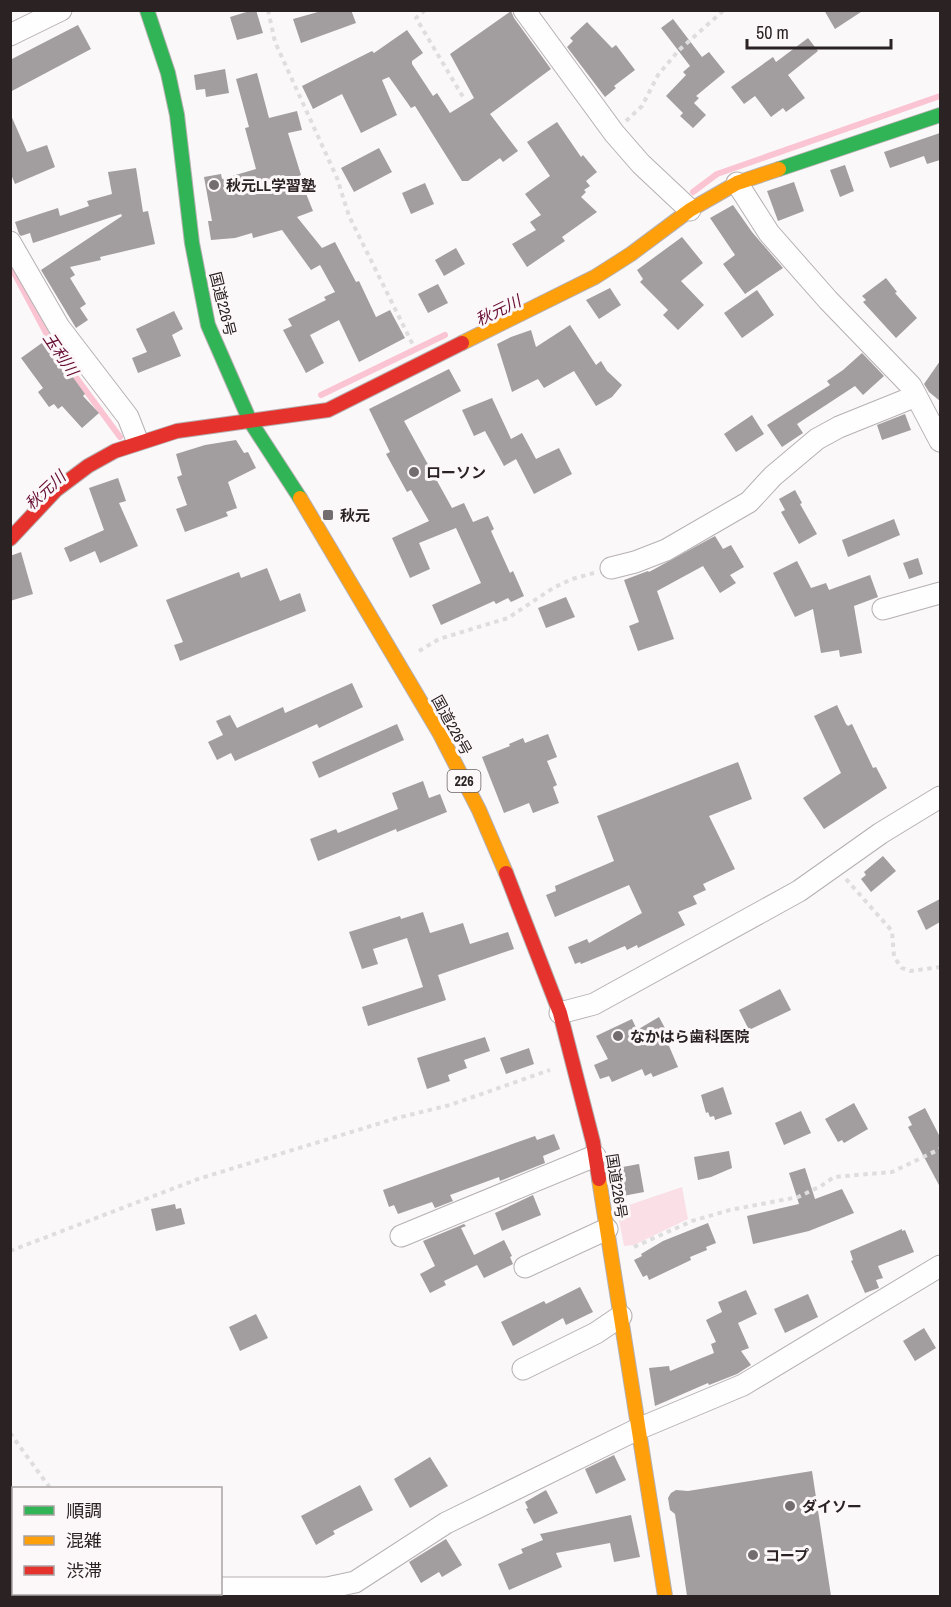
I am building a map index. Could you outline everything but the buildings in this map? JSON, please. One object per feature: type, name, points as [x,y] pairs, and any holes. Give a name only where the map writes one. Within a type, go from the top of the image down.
[{"type":"main road","name":"国道226号","points":[[147,10],[168,73],[177,114],[192,243],[208,325],[224,365],[250,421],[299,497],[440,734],[479,810],[501,860],[560,1012],[595,1156],[665,1596]]},
{"type":"main road","points":[[10,539],[56,490],[88,466],[115,451],[138,441],[177,431],[328,410],[595,277],[631,254],[690,210],[737,183],[940,115]]},
{"type":"street","points":[[10,35],[61,10]]},
{"type":"street","points":[[524,10],[614,133],[641,164],[690,210]]},
{"type":"street","points":[[737,183],[769,233],[828,300],[911,386],[940,441]]},
{"type":"street","points":[[10,242],[59,327],[128,417],[138,441]]},
{"type":"street","points":[[611,568],[666,550],[749,502],[780,470],[817,439],[839,427],[916,396]]},
{"type":"street","points":[[883,609],[940,593]]},
{"type":"street","points":[[560,1012],[594,1004],[799,891],[836,867],[880,833],[940,797]]},
{"type":"street","points":[[401,1236],[595,1156]]},
{"type":"street","points":[[525,1267],[607,1229]]},
{"type":"street","points":[[222,1588],[292,1592],[355,1582],[446,1523],[638,1429],[744,1385],[940,1266]]},
{"type":"street","points":[[523,1369],[597,1333],[621,1316]]},
{"type":"path","points":[[268,10],[275,42],[337,178],[349,216],[413,345]]},
{"type":"path","points":[[425,10],[416,18],[463,98]]},
{"type":"path","points":[[614,133],[642,105],[658,75],[680,50],[724,10]]},
{"type":"path","points":[[397,663],[440,639],[508,618],[562,584],[611,568]]},
{"type":"path","points":[[836,867],[892,931],[894,957],[902,968],[910,971],[940,967]]},
{"type":"path","points":[[10,1251],[198,1179],[397,1118],[450,1105],[574,1062]]},
{"type":"path","points":[[611,1257],[692,1221],[730,1210],[798,1197],[834,1178],[892,1172],[940,1149]]},
{"type":"path","points":[[10,1433],[49,1487]]},
{"type":"shaded area","points":[[682,1187],[688,1219],[634,1245],[624,1246],[617,1209]]},
{"type":"waterway","name":"秋元川","points":[[693,192],[717,174],[940,96]]},
{"type":"waterway","name":"玉利川","points":[[10,265],[53,346],[120,437]]},
{"type":"waterway","name":"秋元川","points":[[321,395],[445,335]]},
{"type":"traffic: fast","points":[[147,10],[168,73],[177,115],[192,243],[208,325],[250,421],[300,498]]},
{"type":"traffic: fast","points":[[779,169],[940,115]]},
{"type":"traffic: slow","points":[[462,343],[595,277],[631,254],[690,210],[737,183],[779,169]]},
{"type":"traffic: slow","points":[[300,498],[440,734],[479,810],[506,873]]},
{"type":"traffic: slow","points":[[599,1179],[665,1596]]},
{"type":"traffic: jam","points":[[10,539],[56,490],[88,466],[115,451],[177,431],[328,410],[462,343]]},
{"type":"traffic: jam","points":[[506,873],[560,1013],[593,1142],[599,1179]]},
{"type":"place","name":"秋元LL学習塾","points":[[214,185]]},
{"type":"place","name":"ローソン","points":[[414,472]]},
{"type":"place","name":"秋元","points":[[328,515]]},
{"type":"place","name":"なかはら歯科医院","points":[[618,1036]]},
{"type":"place","name":"ダイソー","points":[[790,1506]]},
{"type":"place","name":"コープ","points":[[753,1555]]}]
